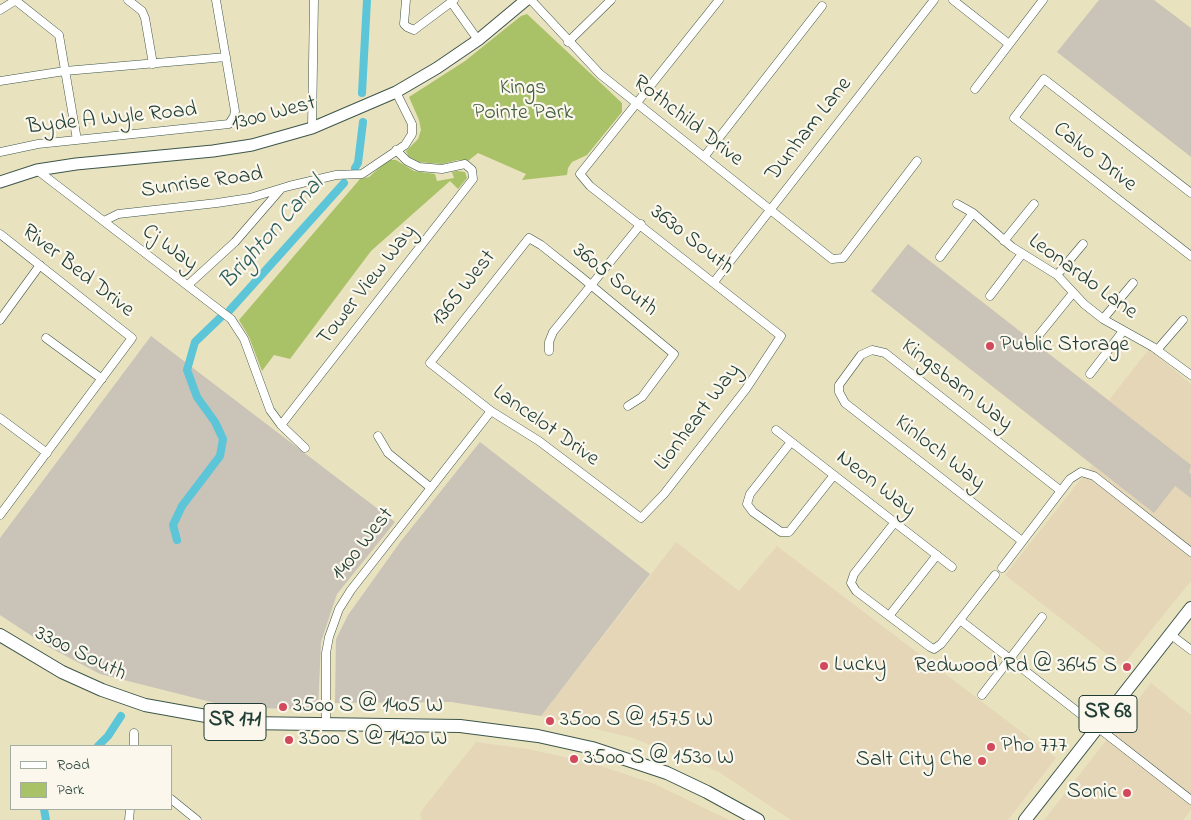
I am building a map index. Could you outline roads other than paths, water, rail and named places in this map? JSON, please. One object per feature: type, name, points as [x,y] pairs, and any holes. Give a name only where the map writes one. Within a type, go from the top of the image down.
[{"type":"main road","name":"SR 68","points":[[1025,820],[1191,608]]},
{"type":"main road","name":"3300 South","points":[[0,635],[71,677],[145,705],[229,721],[326,725]]},
{"type":"main road","name":"SR 171","points":[[326,725],[460,726],[538,736],[592,748],[658,770],[707,792],[758,820]]},
{"type":"street","points":[[0,10],[15,0],[58,35],[77,140]]},
{"type":"street","points":[[128,0],[142,11],[145,18],[153,64]]},
{"type":"street","points":[[0,81],[66,71],[226,57],[216,0]]},
{"type":"street","points":[[312,128],[314,0]]},
{"type":"street","points":[[406,0],[404,20],[407,27],[414,30],[420,28],[452,1],[478,40]]},
{"type":"street","name":"1300 West","points":[[0,182],[37,170],[76,164],[213,151],[252,145],[312,128],[396,92],[437,68],[478,40],[526,0]]},
{"type":"street","name":"Rothchild Drive","points":[[531,0],[568,42],[600,74],[832,260],[843,258],[917,161]]},
{"type":"street","points":[[568,42],[611,0]]},
{"type":"street","points":[[637,104],[719,0]]},
{"type":"street","name":"Dunham Lane","points":[[714,282],[934,0]]},
{"type":"street","points":[[953,0],[1009,44]]},
{"type":"street","points":[[975,89],[1043,0]]},
{"type":"street","points":[[704,158],[822,6]]},
{"type":"street","name":"Byde A Wyle Road","points":[[0,152],[38,144],[229,124],[235,111],[226,57]]},
{"type":"street","name":"Calvo Drive","points":[[1191,193],[1044,79],[1014,118],[1191,256]]},
{"type":"street","name":"Sunrise Road","points":[[104,221],[118,214],[250,198],[336,176],[362,174],[405,145],[413,129],[396,92]]},
{"type":"street","name":"3630 South","points":[[637,104],[580,174],[590,186],[641,224],[781,336]]},
{"type":"street","name":"Tower View Way","points":[[281,425],[470,183],[473,174],[469,167],[461,164],[442,169],[419,167],[407,161],[396,150]]},
{"type":"street","name":"Cj Way","points":[[37,170],[224,313],[238,328],[270,410],[281,425],[305,448]]},
{"type":"street","points":[[188,285],[235,242],[280,190]]},
{"type":"street","name":"Leonardo Lane","points":[[957,204],[973,213],[1022,254],[1057,276],[1103,319],[1157,350],[1191,374]]},
{"type":"street","points":[[1004,240],[1034,204]]},
{"type":"street","points":[[940,257],[973,213]]},
{"type":"street","points":[[549,351],[549,342],[553,332],[641,224]]},
{"type":"street","name":"River Bed Drive","points":[[1,236],[132,338],[102,379]]},
{"type":"street","name":"3605 South","points":[[529,238],[541,245],[665,344],[674,354],[642,397],[628,406]]},
{"type":"street","name":"1365 West","points":[[430,363],[529,238]]},
{"type":"street","points":[[1057,276],[1083,244]]},
{"type":"street","points":[[990,296],[1022,254]]},
{"type":"street","points":[[0,320],[40,265]]},
{"type":"street","points":[[1103,319],[1133,283]]},
{"type":"street","points":[[1040,335],[1074,293]]},
{"type":"street","points":[[1157,350],[1183,320]]},
{"type":"street","points":[[1090,374],[1123,331]]},
{"type":"street","name":"Lionheart Way","points":[[641,518],[664,494],[746,389],[781,336]]},
{"type":"street","points":[[0,515],[102,379],[46,338]]},
{"type":"street","name":"Kingsbarn Way","points":[[838,392],[842,380],[860,355],[866,351],[879,350],[1061,491]]},
{"type":"street","name":"Lancelot Drive","points":[[430,363],[491,412],[539,441],[641,518]]},
{"type":"street","name":"Kinloch Way","points":[[838,392],[844,403],[1022,541]]},
{"type":"street","name":"1400 West","points":[[326,725],[326,653],[329,637],[339,608],[351,590],[491,412]]},
{"type":"street","points":[[0,418],[47,453]]},
{"type":"street","name":"Neon Way","points":[[776,430],[952,567]]},
{"type":"street","points":[[378,436],[388,453],[431,488]]},
{"type":"street","points":[[791,442],[750,494],[747,504],[754,512],[786,534],[834,475]]},
{"type":"street","points":[[1002,568],[1061,491],[1075,474],[1081,472],[1094,476],[1191,552]]},
{"type":"street","points":[[895,522],[854,574],[851,583],[856,591],[926,646],[934,649],[942,644],[995,575]]},
{"type":"street","points":[[889,616],[937,555]]},
{"type":"street","points":[[982,695],[1042,617]]},
{"type":"street","points":[[960,620],[1191,800]]},
{"type":"street","points":[[1170,634],[1191,650]]},
{"type":"street","points":[[134,733],[134,745]]},
{"type":"street","points":[[172,801],[198,820]]},
{"type":"waterway","name":"Brighton Canal","points":[[362,93],[367,0]]},
{"type":"waterway","name":"Brighton Canal","points":[[355,168],[358,163],[363,122]]},
{"type":"waterway","name":"Brighton Canal","points":[[230,310],[344,183]]},
{"type":"waterway","name":"Brighton Canal","points":[[177,540],[173,525],[182,506],[220,456],[223,439],[215,422],[197,397],[187,370],[195,342],[221,317]]},
{"type":"waterway","name":"Brighton Canal","points":[[99,745],[108,736],[121,716]]},
{"type":"waterway","name":"Brighton Canal","points":[[44,810],[46,820]]},
{"type":"place","name":"Public Storage","points":[[990,346]]},
{"type":"place","name":"Lucky","points":[[824,666]]},
{"type":"place","name":"Redwood Rd @ 3645 S","points":[[1127,667]]},
{"type":"place","name":"3500 S @ 1405 W","points":[[283,707]]},
{"type":"place","name":"3500 S @ 1575 W","points":[[550,721]]},
{"type":"place","name":"3500 S @ 1420 W","points":[[289,740]]},
{"type":"place","name":"Pho 777","points":[[991,747]]},
{"type":"place","name":"3500 S @ 1530 W","points":[[574,759]]},
{"type":"place","name":"Salt City Che","points":[[982,761]]},
{"type":"place","name":"Sonic","points":[[1127,793]]},
{"type":"park label","name":"Kings Pointe Park","points":[[523,102]]}]
